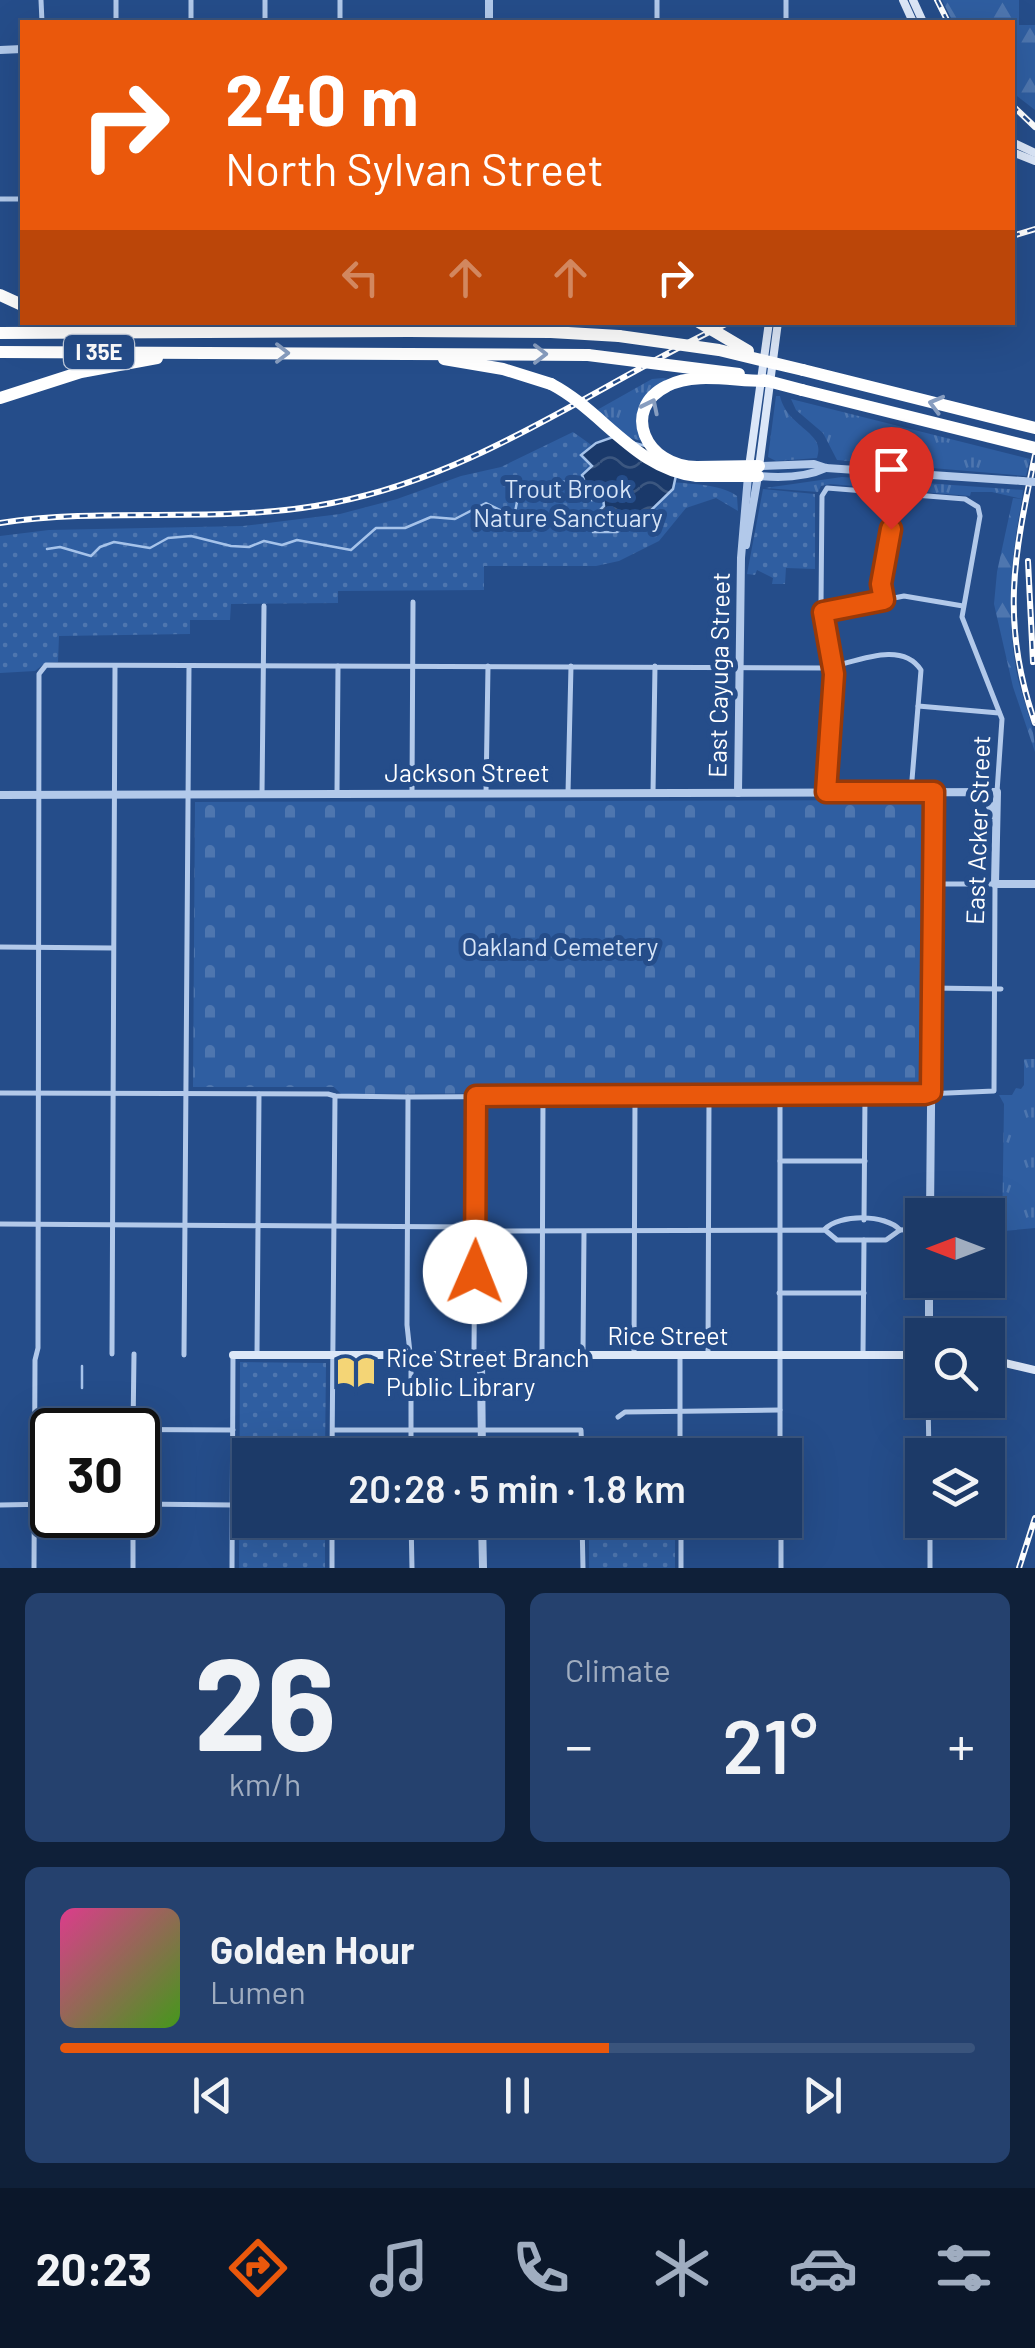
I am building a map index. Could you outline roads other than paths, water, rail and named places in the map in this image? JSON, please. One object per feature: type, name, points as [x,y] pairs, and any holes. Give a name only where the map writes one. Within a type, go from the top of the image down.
[{"type":"highway","points":[[150,325],[231,332]]},
{"type":"highway","points":[[464,332],[519,325]]},
{"type":"highway","points":[[705,325],[768,362]]},
{"type":"highway","name":"I 35E","points":[[0,332],[619,336],[719,350],[1033,428]]},
{"type":"highway","name":"I 35E","points":[[0,352],[588,355],[691,366],[768,381],[1030,448]]},
{"type":"highway","points":[[0,398],[81,372],[198,353]]},
{"type":"highway","points":[[422,354],[503,369],[551,384],[593,411],[645,459],[674,473],[754,471]]},
{"type":"highway","points":[[697,471],[668,463],[649,445],[643,426],[653,397],[670,384],[690,380],[768,381]]},
{"type":"main road","name":"East Cayuga Street","points":[[754,471],[767,338],[774,325]]},
{"type":"main road","name":"East Cayuga Street","points":[[754,471],[775,325]]},
{"type":"main road","name":"Rice Street","points":[[233,1355],[905,1355]]},
{"type":"main road","points":[[1005,1364],[1035,1370]]},
{"type":"street","points":[[754,471],[814,464],[826,468],[1035,482]]},
{"type":"street","name":"East Cayuga Street","points":[[738,793],[740,558],[754,471]]},
{"type":"street","points":[[826,792],[833,666],[823,612],[824,490],[897,495],[881,584],[884,600]]},
{"type":"street","name":"East Acker Street","points":[[897,495],[975,504],[980,516],[962,617],[1002,722],[996,824],[998,989],[994,1091],[931,1092]]},
{"type":"street","points":[[823,612],[904,596],[964,606]]},
{"type":"street","points":[[412,793],[413,602]]},
{"type":"street","points":[[262,794],[264,606]]},
{"type":"street","points":[[35,1408],[42,669],[50,664],[833,666],[890,654],[919,666],[911,792]]},
{"type":"street","points":[[112,1354],[115,666]]},
{"type":"street","points":[[184,1355],[189,666]]},
{"type":"street","points":[[337,794],[338,666]]},
{"type":"street","points":[[486,793],[488,666]]},
{"type":"street","points":[[568,793],[570,666]]},
{"type":"street","points":[[653,793],[655,666]]},
{"type":"street","points":[[918,706],[1000,713]]},
{"type":"street","points":[[930,1198],[934,792]]},
{"type":"street","points":[[963,792],[988,804],[996,824]]},
{"type":"street","name":"Jackson Street","points":[[0,795],[997,792]]},
{"type":"street","points":[[996,865],[1006,875],[1030,884]]},
{"type":"street","points":[[933,884],[1030,884]]},
{"type":"street","points":[[0,947],[113,948]]},
{"type":"street","points":[[932,988],[998,989]]},
{"type":"street","points":[[0,1093],[408,1097],[931,1092]]},
{"type":"street","points":[[257,1356],[259,1094]]},
{"type":"street","points":[[864,1220],[865,1094]]},
{"type":"street","points":[[780,1095],[780,1438]]},
{"type":"street","points":[[332,1438],[335,1096]]},
{"type":"street","points":[[476,1096],[474,1350],[482,1363],[482,1438]]},
{"type":"street","points":[[542,1356],[543,1096]]},
{"type":"street","points":[[634,1356],[635,1096]]},
{"type":"street","points":[[708,1356],[709,1096]]},
{"type":"street","points":[[408,1097],[411,1438]]},
{"type":"street","points":[[780,1161],[864,1161]]},
{"type":"street","points":[[0,1224],[584,1232],[825,1230],[837,1220],[887,1220],[900,1230]]},
{"type":"street","points":[[825,1230],[837,1240],[864,1240],[891,1238],[905,1230]]},
{"type":"street","points":[[584,1232],[584,1356]]},
{"type":"street","points":[[862,1354],[864,1240]]},
{"type":"street","points":[[779,1293],[864,1293]]},
{"type":"street","points":[[133,1408],[134,1354]]},
{"type":"street","points":[[233,1355],[233,1438]]},
{"type":"street","points":[[680,1356],[680,1438]]},
{"type":"street","points":[[618,1417],[625,1412],[780,1410]]},
{"type":"street","points":[[160,1430],[233,1430]]},
{"type":"street","points":[[332,1430],[581,1430],[581,1438]]},
{"type":"street","points":[[0,1504],[30,1504]]},
{"type":"street","points":[[160,1504],[232,1505]]},
{"type":"street","points":[[34,1538],[34,1568]]},
{"type":"street","points":[[132,1568],[133,1538]]},
{"type":"street","points":[[232,1538],[232,1568]]},
{"type":"street","points":[[332,1538],[332,1568]]},
{"type":"street","points":[[412,1538],[412,1568]]},
{"type":"street","points":[[482,1538],[483,1568]]},
{"type":"street","points":[[582,1538],[583,1568]]},
{"type":"street","points":[[681,1538],[682,1568]]},
{"type":"street","points":[[781,1538],[781,1568]]},
{"type":"street","points":[[930,1538],[930,1568]]},
{"type":"water","points":[[613,437],[649,447],[678,466],[673,489],[643,518],[617,532],[593,532],[589,521],[604,506],[603,498],[592,500],[582,475],[592,466],[581,455],[596,443]]},
{"type":"waterway","points":[[47,549],[60,547],[91,556],[100,547],[114,542],[150,548],[168,538],[191,536],[231,546],[249,547],[264,541],[282,545],[297,540],[351,550],[376,528],[405,528],[431,517],[455,519],[486,503],[510,515],[517,502],[531,490],[551,500],[561,483],[566,481],[573,488],[585,482]]},
{"type":"waterway","points":[[82,1366],[82,1388]]},
{"type":"railway","points":[[937,0],[947,20]]},
{"type":"railway","points":[[1015,108],[1035,127]]},
{"type":"railway","points":[[1015,235],[1035,229]]},
{"type":"railway","points":[[0,523],[83,516],[249,513],[332,503],[386,490],[487,450],[724,325]]},
{"type":"railway","points":[[1035,455],[1014,589],[1017,653],[1035,723]]},
{"type":"railway","points":[[1028,561],[1033,662]]},
{"type":"railway","points":[[1019,1568],[1035,1518]]},
{"type":"place","name":"Rice Street Branch Public Library","points":[[356,1372]]},
{"type":"park label","name":"Trout Brook Nature Sanctuary","points":[[568,504]]},
{"type":"park label","name":"Oakland Cemetery","points":[[560,947]]}]
